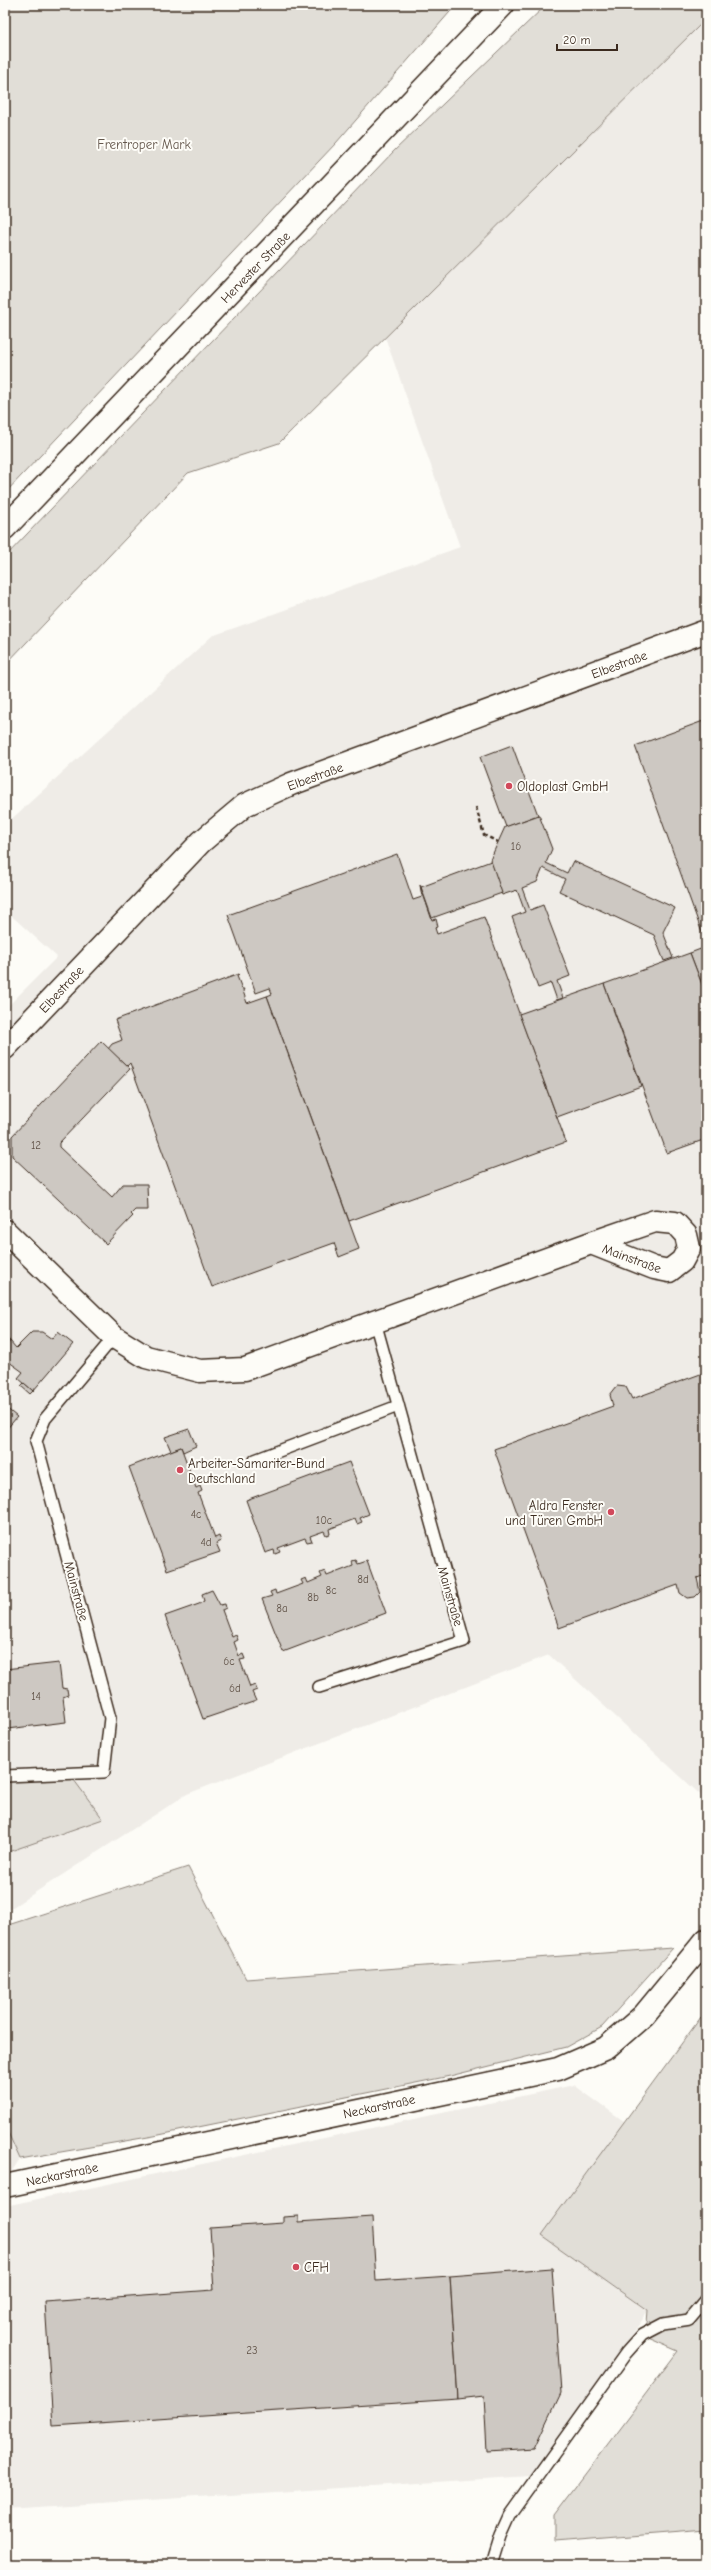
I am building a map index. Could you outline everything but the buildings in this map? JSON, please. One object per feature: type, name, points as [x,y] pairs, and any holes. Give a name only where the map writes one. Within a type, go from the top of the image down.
[{"type":"street","name":"Hervester Straße","points":[[5,528],[503,5]]},
{"type":"street","name":"Elbestraße","points":[[5,1048],[201,842],[245,806],[291,784],[706,631]]},
{"type":"street","name":"Mainstraße","points":[[5,1231],[114,1337],[146,1357],[200,1371],[245,1370],[591,1243]]},
{"type":"street","name":"Neckarstraße","points":[[5,2186],[558,2069],[606,2048],[628,2029],[644,2015],[706,1940]]},
{"type":"lane","name":"Mainstraße","points":[[319,1687],[464,1641],[374,1322]]},
{"type":"lane","name":"Mainstraße","points":[[5,1776],[104,1772],[110,1718],[36,1441],[45,1419],[114,1337]]},
{"type":"lane","points":[[255,1460],[398,1406]]},
{"type":"lane","points":[[491,2565],[500,2536],[509,2516],[626,2353],[642,2335],[663,2324],[689,2320],[706,2300]]},
{"type":"path","points":[[476,807],[484,835],[498,842]]},
{"type":"shaded area","points":[[706,19],[706,1800],[549,1655],[187,1794],[5,1912],[5,1009],[57,957],[5,910],[5,825],[212,636],[460,547],[385,337]]},
{"type":"shaded area","points":[[574,2085],[625,2122],[541,2235],[648,2312],[530,2476],[5,2509],[5,2206]]},
{"type":"shaded area","points":[[5,2126],[20,2159],[5,2181]]},
{"type":"green space","name":"Frentroper Mark","points":[[5,5],[456,5],[336,143],[5,493]]},
{"type":"green space","points":[[546,5],[706,5],[706,19],[279,443],[188,473],[5,665],[5,557],[394,151]]},
{"type":"green space","points":[[65,1768],[103,1819],[5,1853],[5,1775]]},
{"type":"green space","points":[[188,1867],[246,1979],[673,1948],[602,2027],[566,2047],[450,2076],[154,2136],[20,2159],[5,2126],[5,1926]]},
{"type":"green space","points":[[701,2017],[706,2020],[706,2530],[555,2542],[555,2514],[678,2351],[646,2337],[648,2311],[541,2235]]},
{"type":"place","name":"Oldoplast GmbH","points":[[509,786]]},
{"type":"place","name":"Arbeiter-Samariter-Bund Deutschland","points":[[180,1470]]},
{"type":"place","name":"Aldra Fenster und Türen GmbH","points":[[611,1512]]},
{"type":"place","name":"CFH","points":[[296,2267]]}]
